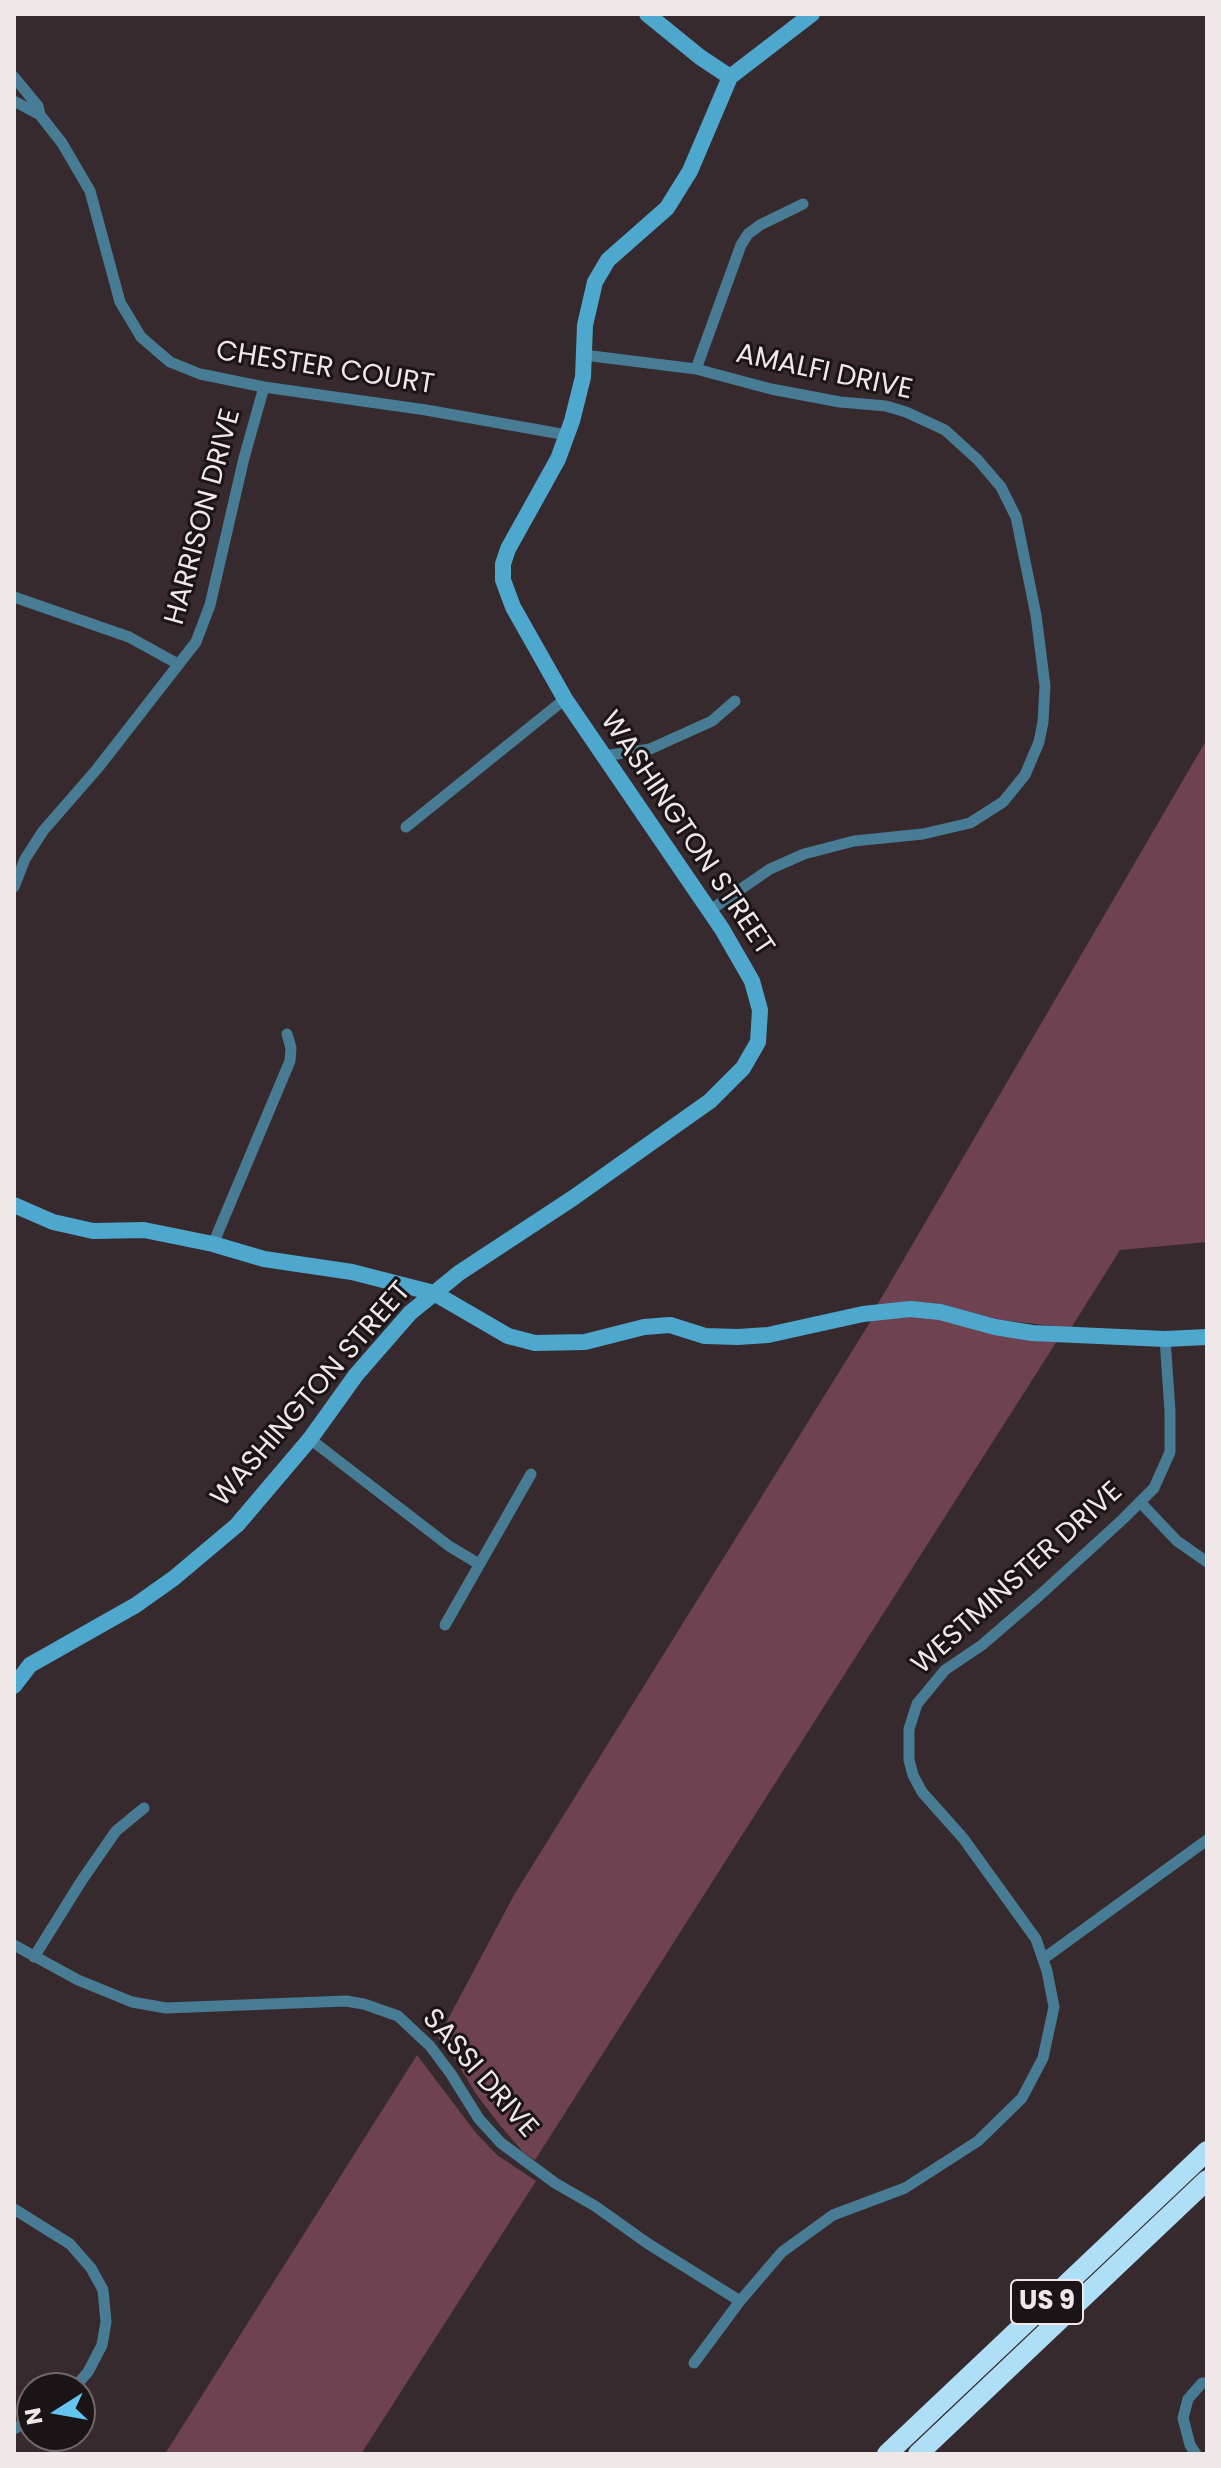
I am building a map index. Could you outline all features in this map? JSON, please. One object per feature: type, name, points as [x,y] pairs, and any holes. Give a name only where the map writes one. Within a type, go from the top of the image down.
[{"type":"highway","name":"US 9","points":[[887,2454],[1207,2151]]},
{"type":"highway","name":"US 9","points":[[918,2454],[1207,2180]]},
{"type":"street","points":[[647,14],[730,77],[812,14]]},
{"type":"street","name":"CHESTER COURT","points":[[14,77],[38,106],[40,115]]},
{"type":"street","name":"WASHINGTON STREET","points":[[14,1686],[30,1665],[136,1605],[174,1578],[237,1525],[310,1439],[356,1375],[410,1313],[459,1273],[573,1198],[710,1101],[743,1068],[758,1042],[760,1010],[752,981],[709,911],[565,699],[513,607],[503,580],[503,564],[508,549],[558,459],[567,435],[583,377],[585,325],[595,282],[608,260],[667,208],[690,171],[730,77]]},
{"type":"street","name":"CHESTER COURT","points":[[14,101],[40,115],[62,143],[90,191],[120,302],[141,337],[170,362],[200,374],[264,387],[426,410],[567,435]]},
{"type":"street","points":[[696,369],[741,245],[748,234],[803,204]]},
{"type":"street","name":"AMALFI DRIVE","points":[[584,355],[696,369],[771,389],[840,402],[886,406],[906,412],[945,430],[978,460],[1001,487],[1016,517],[1036,615],[1045,686],[1039,742],[1025,775],[1003,802],[970,823],[923,834],[854,841],[804,854],[770,869],[709,911]]},
{"type":"street","name":"HARRISON DRIVE","points":[[14,887],[19,857],[97,769],[196,642],[210,605],[264,387]]},
{"type":"street","points":[[14,597],[129,637],[178,664]]},
{"type":"street","points":[[406,827],[565,699]]},
{"type":"street","points":[[604,756],[650,749],[712,721],[735,701]]},
{"type":"street","points":[[213,1244],[290,1061],[291,1048],[287,1034]]},
{"type":"street","points":[[14,1205],[53,1222],[93,1231],[144,1230],[213,1244],[264,1259],[352,1272],[434,1293],[508,1336],[535,1343],[585,1342],[644,1327],[670,1325],[705,1336],[768,1335],[863,1314],[910,1309],[940,1312],[1032,1333],[1165,1339],[1207,1337]]},
{"type":"street","name":"WESTMINSTER DRIVE","points":[[694,2363],[740,2301],[782,2252],[833,2215],[905,2188],[978,2141],[1022,2098],[1043,2058],[1054,2007],[1036,1939],[1013,1903],[963,1838],[922,1792],[909,1760],[909,1729],[917,1704],[945,1670],[982,1645],[1154,1488],[1170,1452],[1165,1339]]},
{"type":"street","points":[[310,1439],[449,1546],[479,1564]]},
{"type":"street","points":[[445,1625],[531,1474]]},
{"type":"street","points":[[1140,1502],[1177,1541],[1207,1562]]},
{"type":"street","points":[[34,1957],[116,1831],[144,1808]]},
{"type":"street","points":[[1043,1959],[1207,1840]]},
{"type":"street","name":"SASSI DRIVE","points":[[14,1945],[78,1980],[132,2002],[166,2008],[346,2001],[398,2016],[430,2046],[479,2119],[513,2153],[740,2301]]},
{"type":"street","points":[[14,2209],[70,2244],[91,2268],[103,2290],[106,2322],[102,2345],[88,2372]]},
{"type":"street","points":[[1196,2454],[1186,2433],[1184,2411],[1188,2399],[1202,2383],[1207,2383]]},
{"type":"shaded area","points":[[1207,739],[1207,1242],[1120,1250],[1071,1328],[1001,1320],[937,1304],[876,1307]]},
{"type":"shaded area","points":[[928,1317],[1057,1341],[535,2160],[523,2152],[499,2124],[438,2038],[514,1895],[872,1319]]},
{"type":"shaded area","points":[[417,2055],[476,2133],[497,2155],[536,2181],[361,2454],[165,2454]]}]
